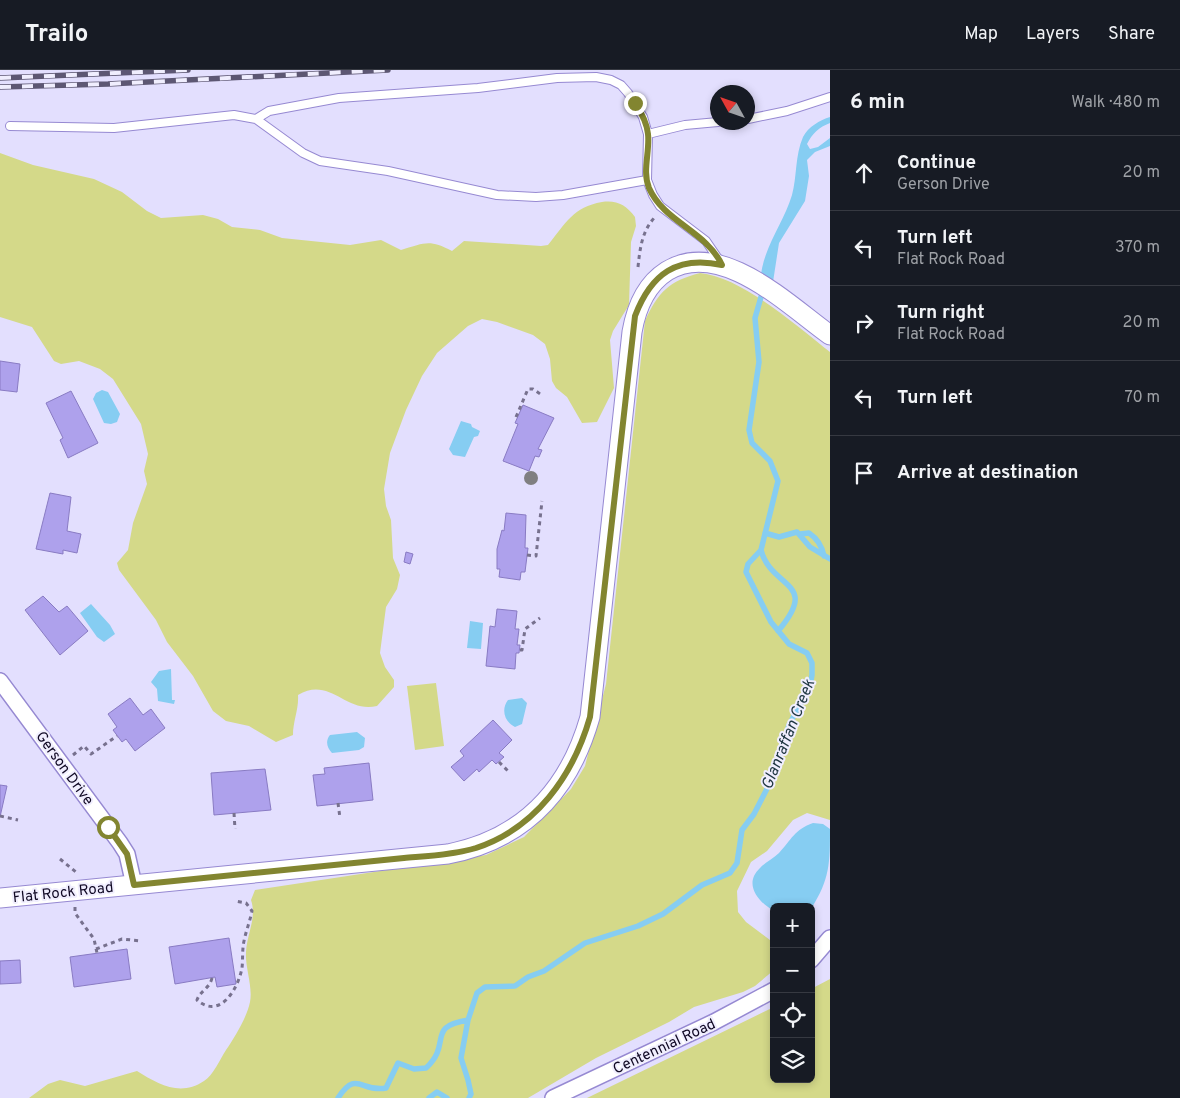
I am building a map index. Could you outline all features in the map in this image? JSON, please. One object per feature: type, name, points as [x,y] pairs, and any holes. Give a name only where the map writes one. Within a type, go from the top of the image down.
[{"type":"street","name":"Flat Rock Road","points":[[0,898],[460,851],[476,848],[504,835],[542,806],[571,768],[579,751],[590,717],[635,316],[640,302],[654,282],[674,267],[697,262],[722,265],[750,278],[830,335]]},
{"type":"street","name":"Gerson Drive","points":[[0,681],[127,854],[134,885]]},
{"type":"street","points":[[815,955],[830,938]]},
{"type":"street","name":"Centennial Road","points":[[553,1098],[714,1022],[770,992]]},
{"type":"lane","points":[[256,119],[269,111],[339,98],[478,88],[557,78],[596,77],[611,80],[624,89],[643,117],[648,134],[647,180],[649,187],[663,208],[706,241],[722,265]]},
{"type":"lane","points":[[755,118],[787,111],[830,97]]},
{"type":"lane","points":[[10,126],[114,128],[220,114],[256,119],[303,153],[320,161],[388,171],[497,195],[536,197],[563,195],[647,180]]},
{"type":"lane","points":[[648,134],[685,125],[710,123]]},
{"type":"path","points":[[638,267],[640,244],[648,225],[663,208]]},
{"type":"path","points":[[516,417],[528,389],[534,389],[543,396]]},
{"type":"path","points":[[527,554],[536,556],[542,501]]},
{"type":"path","points":[[520,650],[522,650],[524,629],[540,618]]},
{"type":"path","points":[[62,763],[84,746],[91,754],[117,736]]},
{"type":"path","points":[[499,762],[508,771]]},
{"type":"path","points":[[338,803],[340,818]]},
{"type":"path","points":[[234,813],[235,829]]},
{"type":"path","points":[[0,816],[18,820]]},
{"type":"path","points":[[75,891],[75,913],[94,939],[96,951],[122,939],[141,942]]},
{"type":"path","points":[[212,978],[210,985],[199,995],[197,1000],[204,1006],[214,1008],[221,1005],[236,985],[242,966],[242,952],[252,911],[246,903],[234,900]]},
{"type":"green space","points":[[0,153],[33,165],[94,179],[122,192],[147,211],[161,218],[203,215],[218,219],[232,227],[260,230],[282,238],[350,245],[381,240],[401,250],[427,243],[452,251],[464,241],[541,246],[548,245],[571,217],[592,204],[602,202],[617,203],[625,206],[635,217],[636,226],[631,242],[629,305],[613,331],[610,340],[614,388],[597,422],[582,423],[567,397],[556,388],[552,381],[550,359],[545,344],[533,335],[497,322],[482,319],[468,326],[437,353],[422,376],[406,410],[390,453],[384,489],[386,506],[391,520],[393,558],[400,575],[397,589],[386,607],[380,653],[385,667],[394,680],[394,687],[377,706],[366,707],[356,705],[329,692],[309,690],[298,695],[293,735],[276,742],[249,726],[226,721],[213,711],[193,676],[167,642],[156,620],[119,570],[117,563],[128,550],[133,523],[147,484],[144,471],[148,454],[141,424],[113,379],[100,369],[79,361],[61,364],[54,361],[32,327],[0,317]]},
{"type":"green space","points":[[700,273],[716,276],[733,283],[768,304],[830,352],[830,820],[807,813],[793,820],[767,851],[751,862],[737,891],[738,912],[746,922],[770,940],[770,973],[755,986],[743,992],[694,1007],[669,1022],[596,1058],[528,1098],[29,1098],[48,1084],[60,1080],[85,1086],[137,1071],[169,1087],[186,1088],[204,1081],[213,1071],[233,1039],[250,1002],[246,952],[253,913],[251,900],[255,890],[486,855],[524,837],[571,789],[585,766],[606,684],[645,321],[660,295],[672,284]]},
{"type":"green space","points":[[436,683],[444,746],[415,750],[407,686]]},
{"type":"green space","points":[[830,979],[830,1098],[587,1098],[770,1009],[770,1083],[815,1083],[815,987]]},
{"type":"water","points":[[830,117],[830,123],[816,131],[807,144],[810,149],[818,147],[830,138],[830,146],[815,152],[807,160],[809,176],[805,201],[779,243],[773,282],[761,274],[763,263],[770,243],[789,205],[795,181],[800,144],[805,133],[811,127]]},
{"type":"water","points":[[102,390],[108,392],[120,414],[117,422],[111,424],[104,423],[93,399],[96,393]]},
{"type":"water","points":[[461,421],[471,424],[472,427],[480,431],[478,436],[474,437],[465,457],[453,455],[449,449]]},
{"type":"water","points":[[91,604],[110,625],[115,634],[104,642],[97,637],[80,613]]},
{"type":"water","points":[[470,621],[483,623],[481,649],[467,648]]},
{"type":"water","points":[[171,669],[172,700],[175,700],[174,704],[158,701],[157,689],[151,682],[159,671]]},
{"type":"water","points":[[522,698],[527,703],[522,724],[515,727],[508,722],[504,711],[508,700]]},
{"type":"water","points":[[357,732],[365,738],[364,747],[359,750],[332,753],[329,749],[327,742],[330,735]]},
{"type":"water","points":[[813,823],[823,824],[830,829],[828,870],[822,889],[814,903],[770,903],[770,908],[758,898],[755,892],[753,880],[755,874],[779,853],[797,832]]},
{"type":"building","points":[[0,361],[20,364],[17,392],[0,390]]},
{"type":"building","points":[[71,391],[98,443],[68,458],[60,440],[63,438],[46,403]]},
{"type":"building","points":[[523,405],[554,418],[538,449],[542,450],[539,457],[535,456],[529,471],[503,461],[518,424],[515,423]]},
{"type":"building","points":[[50,493],[71,497],[67,531],[81,534],[77,553],[63,550],[63,554],[36,549]]},
{"type":"building","points":[[506,513],[526,515],[525,548],[528,548],[525,572],[521,572],[520,580],[499,577],[500,569],[497,569],[497,549],[502,530],[504,531]]},
{"type":"building","points":[[406,552],[413,554],[410,564],[404,562]]},
{"type":"building","points":[[43,596],[59,612],[67,606],[88,631],[60,655],[25,610]]},
{"type":"building","points":[[497,609],[517,611],[515,629],[519,629],[517,645],[520,645],[519,653],[516,653],[515,669],[486,666],[490,626],[495,627]]},
{"type":"building","points":[[130,698],[143,715],[151,709],[165,728],[135,751],[126,739],[122,742],[113,730],[117,727],[108,714]]},
{"type":"building","points":[[493,720],[512,740],[499,753],[504,757],[496,764],[492,760],[479,772],[477,769],[464,781],[451,767],[464,756],[460,751]]},
{"type":"building","points":[[369,763],[373,800],[317,806],[313,775],[325,774],[324,768]]},
{"type":"building","points":[[265,769],[271,810],[214,815],[211,773]]},
{"type":"building","points":[[0,785],[7,786],[0,817]]},
{"type":"building","points":[[229,938],[236,984],[217,987],[215,977],[175,984],[169,947]]},
{"type":"building","points":[[127,949],[131,979],[74,987],[70,957]]},
{"type":"building","points":[[20,960],[21,983],[0,984],[0,961]]},
{"type":"waterway","name":"Glanraffan Creek","points":[[469,1098],[471,1094],[461,1058],[468,1020],[477,993],[485,987],[515,986],[528,977],[544,971],[585,943],[638,926],[663,914],[702,885],[730,873],[737,863],[742,830],[754,814],[772,779],[789,725],[810,686],[812,663],[807,653],[789,644],[771,622],[746,572],[748,564],[761,550],[778,481],[770,461],[752,443],[749,430],[759,362],[755,318],[763,290]]},
{"type":"waterway","points":[[765,533],[779,537],[797,532],[810,547],[830,559]]},
{"type":"waterway","points":[[800,534],[809,533],[815,538],[821,546],[824,556]]},
{"type":"waterway","name":"Glanraffan Creek","points":[[761,550],[766,563],[789,586],[794,594],[795,603],[790,615],[778,631]]},
{"type":"waterway","points":[[338,1098],[344,1089],[355,1083],[371,1088],[386,1088],[398,1063],[414,1069],[426,1068],[434,1059],[443,1032],[447,1027],[468,1020]]},
{"type":"waterway","name":"Glanraffan Creek","points":[[429,1098],[437,1092],[447,1098]]},
{"type":"railway","points":[[0,78],[188,70]]},
{"type":"railway","points":[[0,87],[108,84],[388,70]]},
{"type":"route","points":[[108,827],[127,854],[134,885],[448,854],[476,848],[517,827],[542,806],[563,781],[579,751],[590,717],[635,316],[640,302],[654,282],[674,267],[685,263],[697,262],[722,265],[718,256],[706,241],[660,206],[649,187],[646,166],[648,134],[643,117],[635,103]]}]
